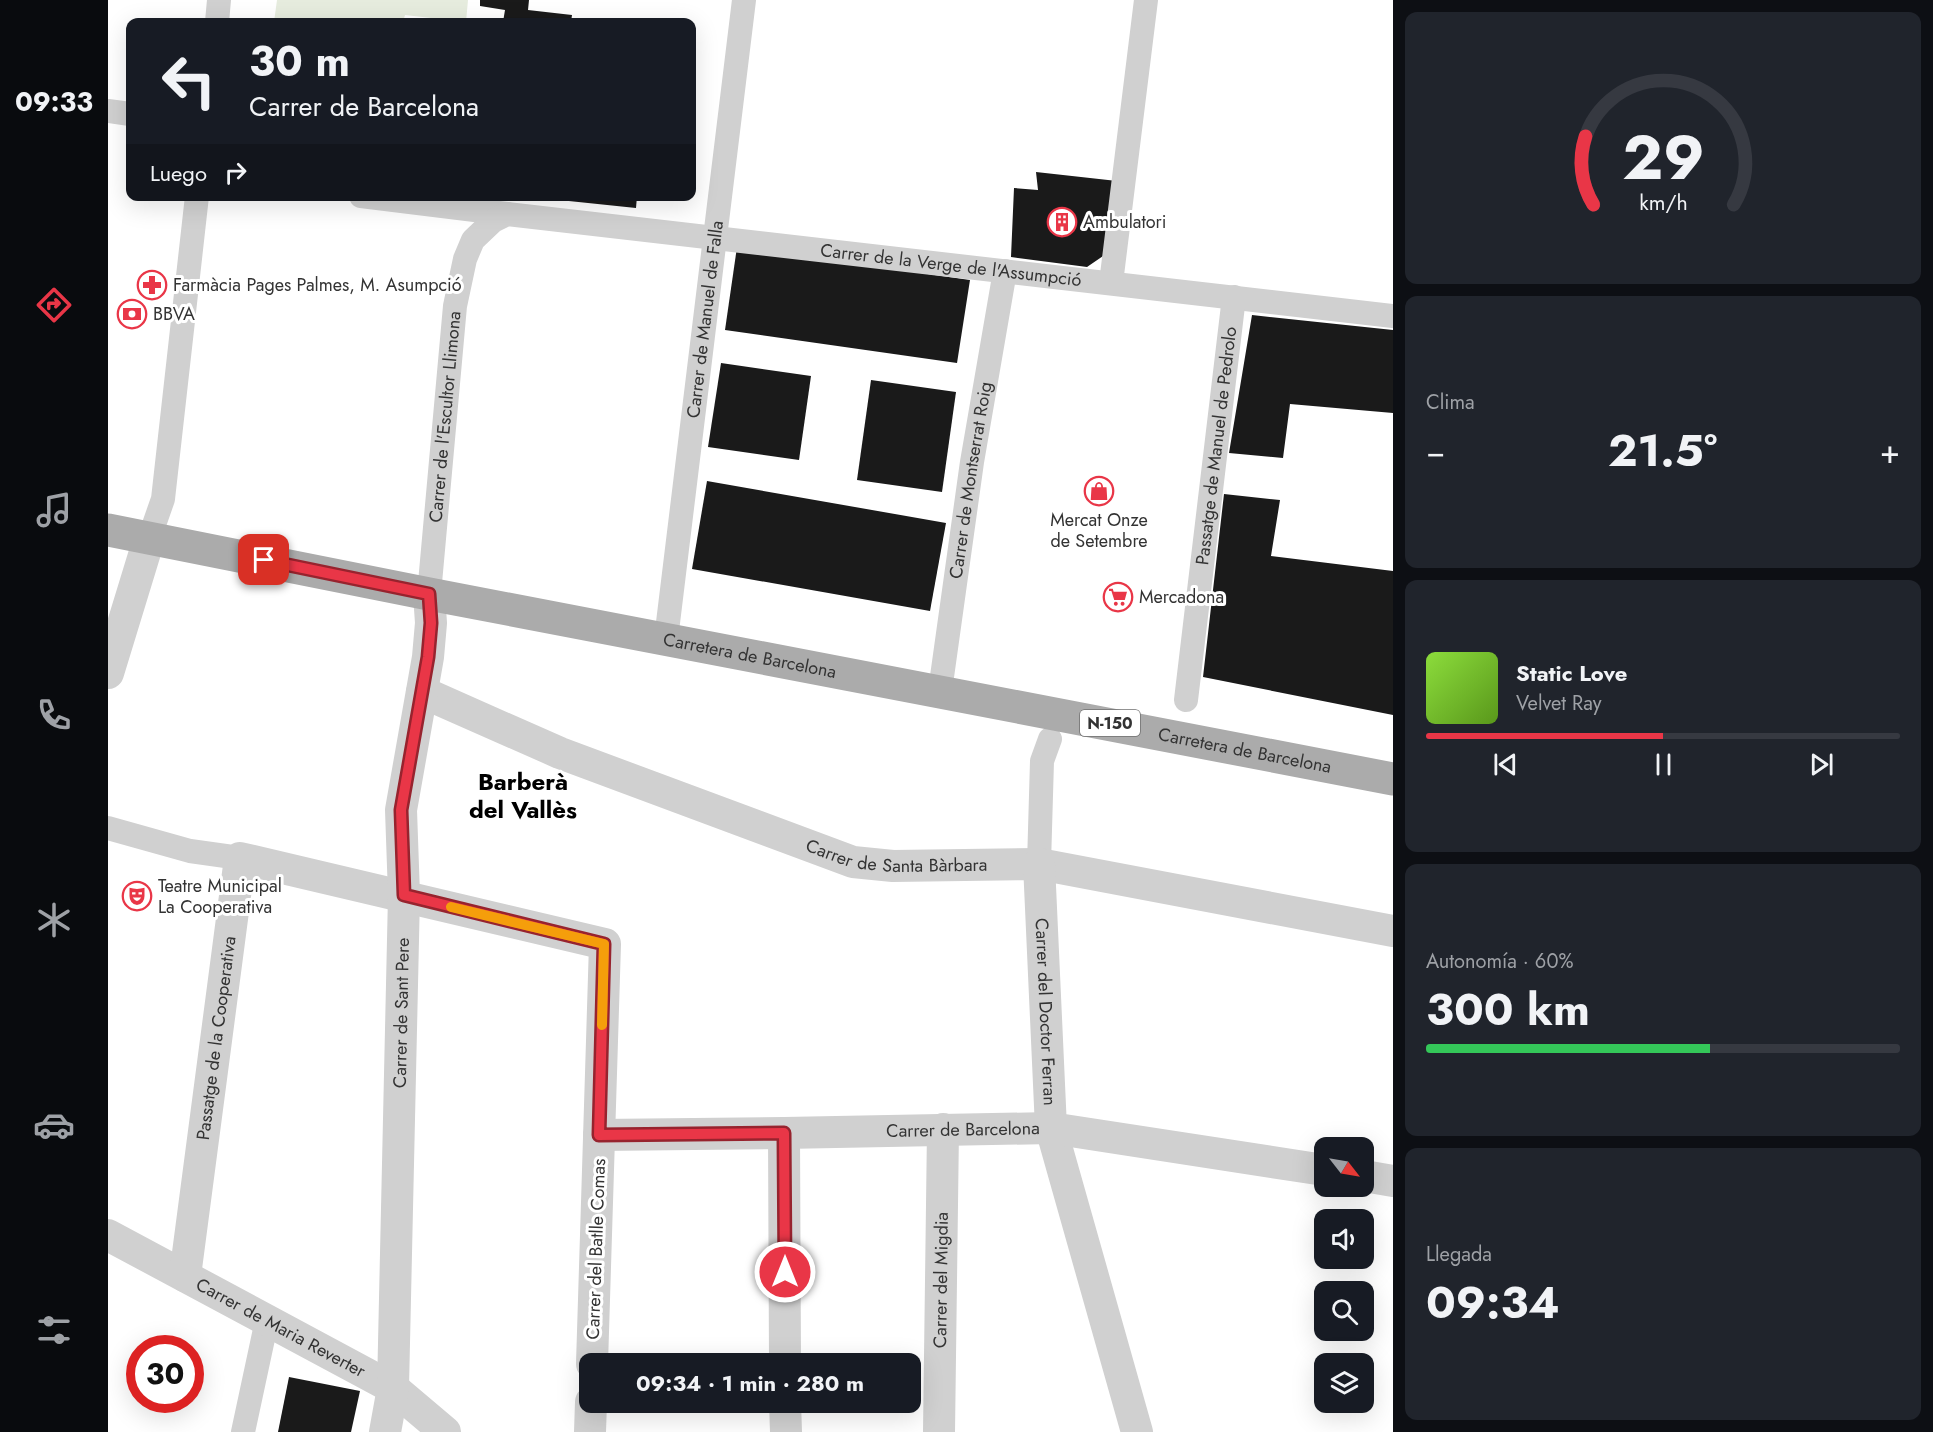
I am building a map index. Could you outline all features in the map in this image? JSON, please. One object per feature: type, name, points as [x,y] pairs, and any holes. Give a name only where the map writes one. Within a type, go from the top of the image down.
[{"type":"main road","name":"Carretera de Barcelona","points":[[108,530],[1393,779]]},
{"type":"street","points":[[217,18],[219,0]]},
{"type":"street","name":"Carrer de Manuel de Falla","points":[[666,639],[744,0]]},
{"type":"street","points":[[1112,283],[1146,0]]},
{"type":"street","points":[[108,111],[126,113]]},
{"type":"street","points":[[108,673],[163,499],[196,201]]},
{"type":"street","name":"Carrer de la Verge de l'Assumpció","points":[[402,201],[1393,316]]},
{"type":"street","name":"Carrer de l'Escultor Llimona","points":[[429,594],[455,306],[465,259],[473,240],[494,221],[507,214]]},
{"type":"street","name":"Carrer de Montserrat Roig","points":[[940,691],[972,462],[1005,271]]},
{"type":"street","name":"Passatge de Manuel de Pedrolo","points":[[1186,700],[1234,297]]},
{"type":"street","name":"Carrer de Sant Pere","points":[[385,1432],[393,1388],[404,895],[401,810],[431,633],[429,594]]},
{"type":"street","name":"Carrer de Santa Bàrbara","points":[[422,692],[560,753],[853,862],[892,866],[1039,864],[1393,931]]},
{"type":"street","name":"Carrer del Doctor Ferran","points":[[1046,750],[1039,864],[1051,1128],[1137,1432]]},
{"type":"street","points":[[108,828],[190,850],[240,858],[404,895]]},
{"type":"street","name":"Passatge de la Cooperativa","points":[[185,1276],[240,858]]},
{"type":"street","name":"Carrer del Batlle Comas","points":[[404,895],[604,944],[592,1353]]},
{"type":"street","name":"Carrer de Barcelona","points":[[599,1135],[1051,1128],[1314,1168]]},
{"type":"street","name":"Carrer del Migdia","points":[[939,1432],[943,1129]]},
{"type":"street","points":[[784,1133],[785,1353]]},
{"type":"street","points":[[1374,1178],[1393,1181]]},
{"type":"street","name":"Carrer de Maria Reverter","points":[[108,1235],[393,1388],[445,1432]]},
{"type":"street","points":[[243,1432],[267,1320]]},
{"type":"street","points":[[590,1432],[591,1413]]},
{"type":"street","points":[[785,1413],[786,1432]]},
{"type":"shaded area","points":[[277,0],[468,0],[466,18],[405,15],[404,18],[275,18]]},
{"type":"building","points":[[480,0],[529,0],[528,10],[572,15],[572,18],[504,18],[505,10],[480,6]]},
{"type":"building","name":"Ambulatori","points":[[1036,172],[1117,181],[1106,254],[1087,267],[1011,257],[1014,188],[1038,190]]},
{"type":"building","points":[[569,201],[637,201],[636,208]]},
{"type":"building","points":[[737,247],[970,280],[957,363],[725,330]]},
{"type":"building","points":[[1252,315],[1393,330],[1393,413],[1290,404],[1283,458],[1229,453]]},
{"type":"building","points":[[721,363],[811,376],[799,460],[708,447]]},
{"type":"building","points":[[871,380],[956,392],[942,492],[857,480]]},
{"type":"building","points":[[707,481],[946,523],[930,611],[692,569]]},
{"type":"building","points":[[1224,494],[1280,500],[1271,556],[1393,571],[1393,715],[1203,677]]},
{"type":"building","points":[[289,1377],[360,1391],[351,1432],[278,1432]]},
{"type":"slow traffic","points":[[451,907],[604,944],[602,1025]]},
{"type":"place","name":"Ambulatori","points":[[1062,222]]},
{"type":"place","name":"Farmàcia Pages Palmes, M. Asumpció","points":[[152,285]]},
{"type":"place","name":"BBVA","points":[[132,314]]},
{"type":"place","name":"Mercat Onze de Setembre","points":[[1099,491]]},
{"type":"place","name":"Mercadona","points":[[1118,597]]},
{"type":"place","name":"Teatre Municipal La Cooperativa","points":[[137,896]]},
{"type":"district","name":"Barberà del Vallès","points":[[523,795]]},
{"type":"route","points":[[264,560],[429,594],[431,633],[428,657],[401,810],[404,895],[604,944],[599,1135],[784,1133],[785,1272]]}]
